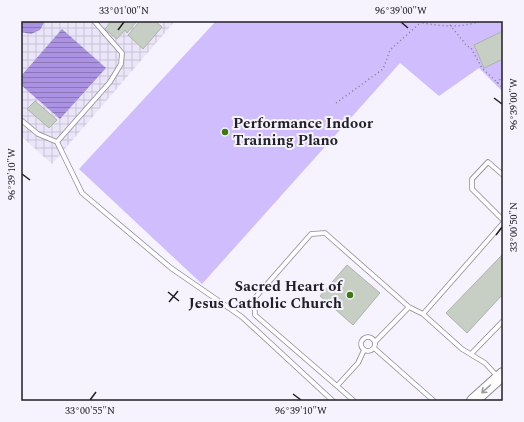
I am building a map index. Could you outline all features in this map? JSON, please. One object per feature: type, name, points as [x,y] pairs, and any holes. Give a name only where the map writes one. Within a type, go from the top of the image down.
[{"type":"main road","points":[[472,401],[502,378]]},
{"type":"lane","points":[[57,142],[110,82],[121,64],[122,53],[94,21]]},
{"type":"lane","points":[[21,120],[38,134],[57,142],[82,193],[171,268],[242,318],[333,401]]},
{"type":"lane","points":[[423,314],[503,222],[472,189],[472,179],[488,162],[503,175]]},
{"type":"lane","points":[[354,401],[254,315],[254,299],[312,234],[326,233],[409,307],[423,314],[462,349],[485,363],[502,378]]},
{"type":"lane","points":[[374,348],[375,342],[409,307]]},
{"type":"lane","points":[[471,354],[503,322]]},
{"type":"lane","points":[[337,386],[358,364],[364,350],[361,343],[364,338],[371,337],[375,342]]},
{"type":"lane","points":[[364,350],[368,351],[374,348]]},
{"type":"lane","points":[[374,348],[434,401]]},
{"type":"path","points":[[415,21],[427,25],[474,24],[480,21]]},
{"type":"path","points":[[336,104],[383,70],[390,50],[420,22]]},
{"type":"path","points":[[450,25],[467,46],[471,48],[482,68],[503,88]]},
{"type":"path","points":[[497,83],[503,76]]},
{"type":"shaded area","points":[[21,21],[175,21],[52,164],[21,136]]},
{"type":"shaded area","points":[[21,21],[45,21],[40,30],[31,34],[21,32]]},
{"type":"shaded area","name":"Performance Indoor Training Plano","points":[[216,21],[503,21],[503,92],[479,68],[439,96],[400,63],[202,284],[79,169]]},
{"type":"shaded area","points":[[62,29],[106,68],[60,119],[21,85],[21,76]]},
{"type":"building","points":[[112,21],[137,21],[127,33],[125,30],[117,39],[105,29]]},
{"type":"building","points":[[140,21],[155,21],[162,27],[143,49],[128,35]]},
{"type":"building","points":[[503,31],[503,59],[484,68],[474,45]]},
{"type":"building","points":[[35,101],[57,120],[49,128],[27,109]]},
{"type":"building","points":[[503,254],[503,294],[467,333],[446,313]]},
{"type":"building","name":"Sacred Heart of Jesus Catholic Church","points":[[347,265],[380,293],[353,325],[320,296]]},
{"type":"place","name":"Performance Indoor Training Plano","points":[[225,132]]},
{"type":"place","name":"Sacred Heart of Jesus Catholic Church","points":[[350,295]]}]
